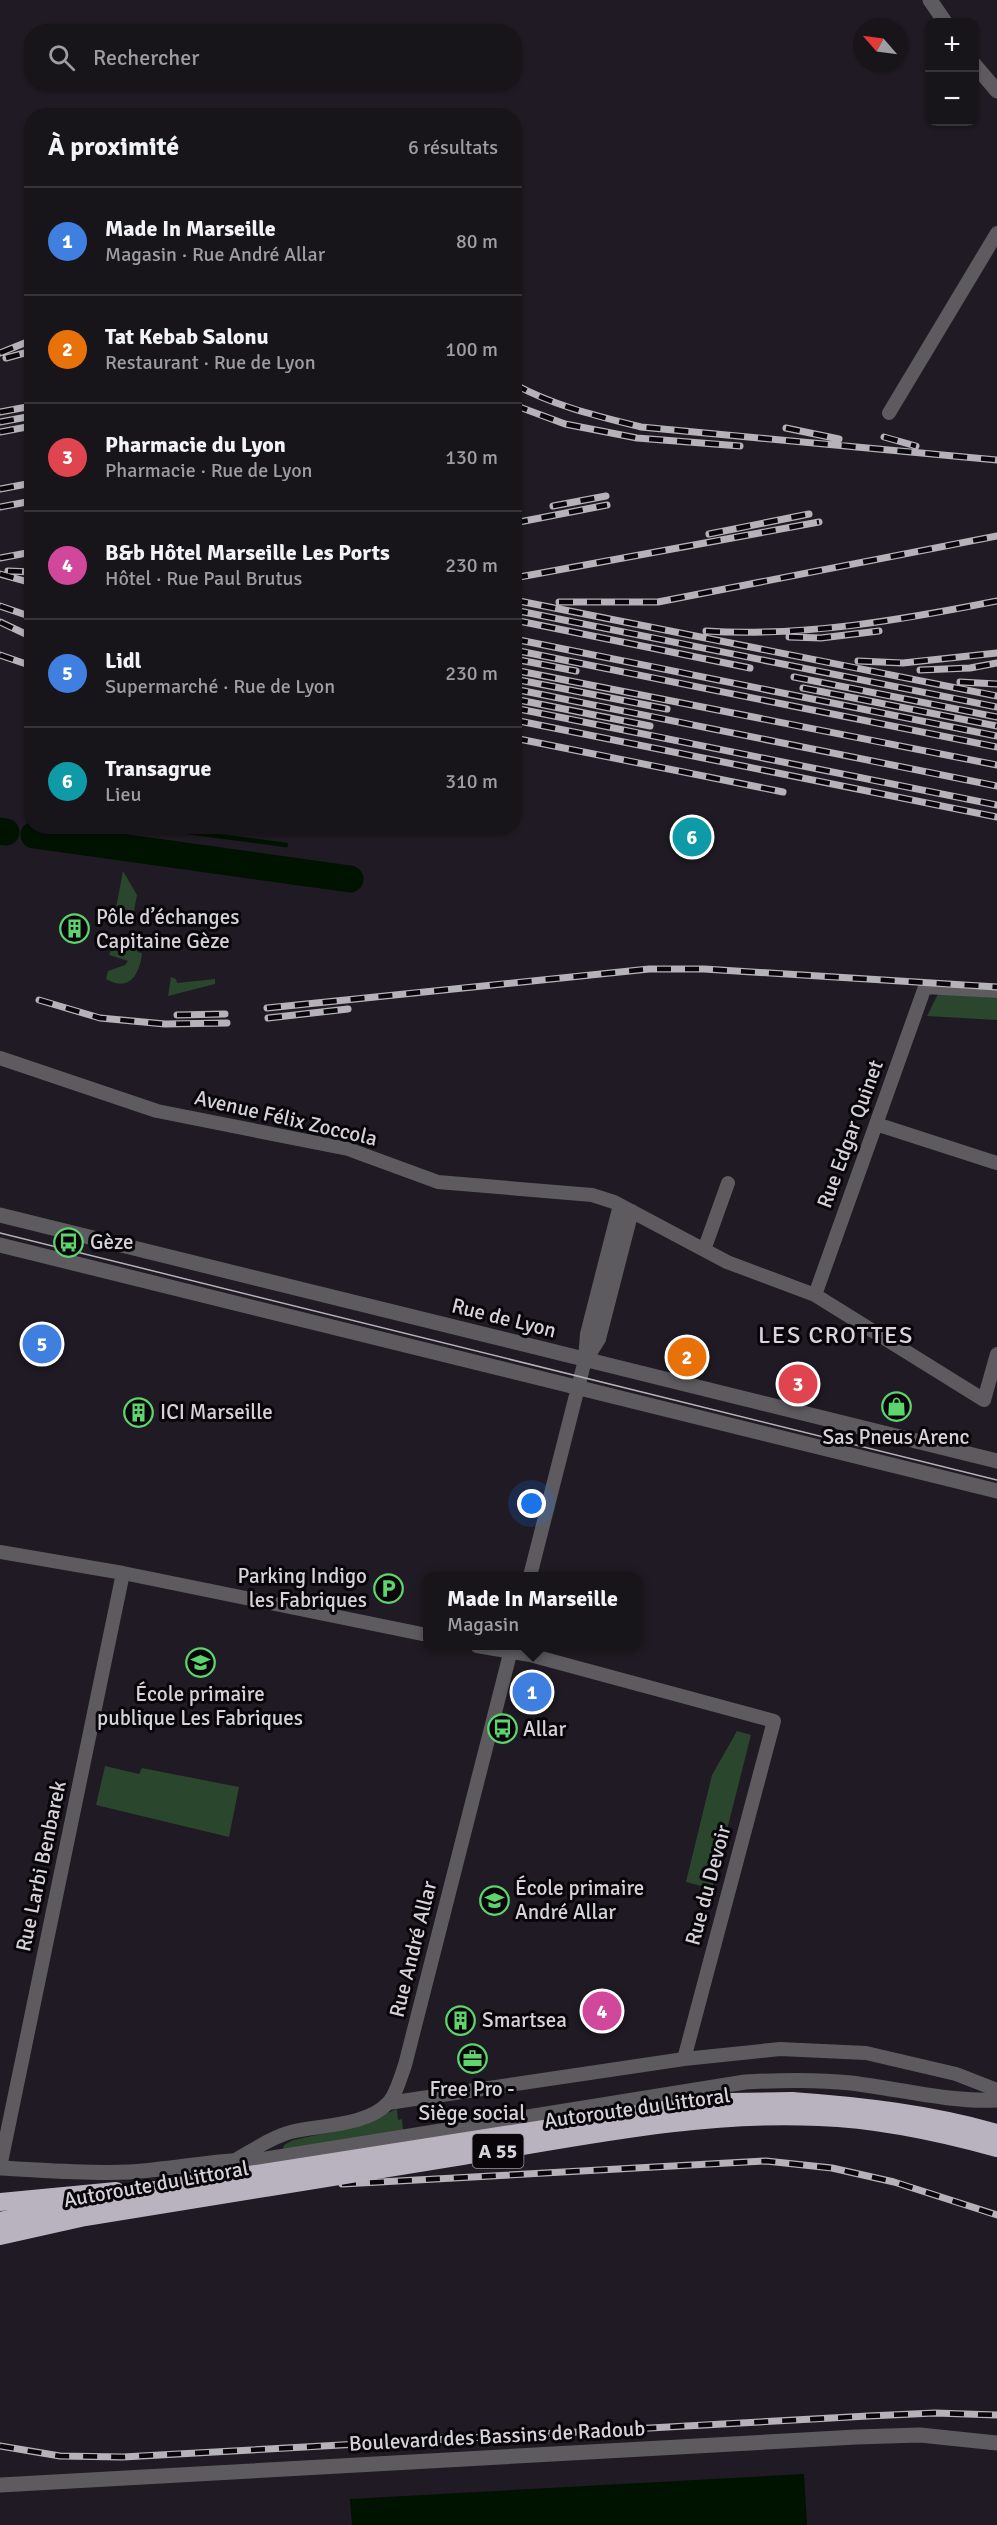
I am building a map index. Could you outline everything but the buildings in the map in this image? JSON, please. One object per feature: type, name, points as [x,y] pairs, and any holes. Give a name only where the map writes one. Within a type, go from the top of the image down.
[{"type":"highway","name":"Autoroute du Littoral","points":[[0,2221],[166,2188],[729,2102],[792,2101],[878,2108],[964,2124],[997,2133]]},
{"type":"highway","name":"Autoroute du Littoral","points":[[0,2236],[85,2217],[175,2202],[613,2132],[722,2118],[820,2116],[871,2121],[959,2138],[997,2148]]},
{"type":"highway","points":[[0,2202],[94,2192],[166,2188]]},
{"type":"street","points":[[930,0],[942,18]]},
{"type":"street","points":[[979,69],[997,91]]},
{"type":"street","points":[[889,413],[997,233]]},
{"type":"street","name":"Rue Edgar Quinet","points":[[815,1294],[925,987],[997,991]]},
{"type":"street","name":"Avenue Félix Zoccola","points":[[0,1058],[157,1111],[348,1149],[438,1182],[592,1195],[626,1208],[727,1262],[815,1294],[984,1400],[997,1354]]},
{"type":"street","points":[[876,1124],[997,1163]]},
{"type":"street","points":[[704,1250],[729,1183]]},
{"type":"street","points":[[531,1572],[585,1360],[587,1334],[626,1208]]},
{"type":"street","name":"Rue de Lyon","points":[[0,1215],[997,1461]]},
{"type":"street","points":[[0,1245],[997,1491]]},
{"type":"street","points":[[0,1552],[123,1574],[423,1634]]},
{"type":"street","name":"Rue Larbi Benbarek","points":[[0,2168],[123,1574]]},
{"type":"street","name":"Rue André Allar","points":[[388,2103],[405,2065],[511,1650]]},
{"type":"street","name":"Rue du Devoir","points":[[519,1650],[774,1721],[684,2059]]},
{"type":"street","points":[[237,2159],[273,2138],[353,2121],[388,2103],[684,2059],[780,2049],[866,2053],[956,2074],[997,2090]]},
{"type":"street","points":[[0,2168],[127,2172],[237,2159],[266,2159],[745,2082],[801,2079],[851,2083],[950,2098],[997,2100]]},
{"type":"street","name":"Boulevard des Bassins de Radoub","points":[[0,2485],[856,2437],[920,2435],[997,2443]]},
{"type":"green space","points":[[123,871],[137,895],[134,911],[116,908]]},
{"type":"green space","points":[[115,937],[139,947],[137,952],[142,953],[136,974],[132,979],[121,984],[106,979],[108,971],[125,965],[128,961],[109,955]]},
{"type":"green space","points":[[171,977],[176,979],[177,983],[215,979],[215,984],[168,996]]},
{"type":"green space","points":[[938,994],[997,998],[997,1020],[927,1016]]},
{"type":"green space","points":[[737,1731],[751,1735],[712,1889],[686,1882],[712,1775]]},
{"type":"green space","points":[[105,1766],[139,1774],[142,1768],[239,1787],[229,1837],[96,1805]]},
{"type":"green space","points":[[397,2109],[398,2120],[402,2119],[403,2130],[283,2149],[284,2145],[293,2140],[354,2127]]},
{"type":"shaded area","points":[[804,2474],[807,2525],[352,2525],[350,2499]]},
{"type":"waterway","points":[[0,831],[6,832]]},
{"type":"waterway","points":[[84,842],[112,834]]},
{"type":"waterway","points":[[202,834],[286,845]]},
{"type":"waterway","points":[[34,835],[350,879]]},
{"type":"tram line","points":[[0,1233],[997,1480]]},
{"type":"railway","points":[[0,353],[24,343]]},
{"type":"railway","points":[[6,358],[24,353]]},
{"type":"railway","points":[[522,388],[560,404],[641,427],[997,460]]},
{"type":"railway","points":[[0,412],[24,408]]},
{"type":"railway","points":[[522,408],[565,424],[637,438],[740,446]]},
{"type":"railway","points":[[0,422],[24,418]]},
{"type":"railway","points":[[0,432],[24,428]]},
{"type":"railway","points":[[786,428],[839,439]]},
{"type":"railway","points":[[884,437],[916,446]]},
{"type":"railway","points":[[0,489],[24,484]]},
{"type":"railway","points":[[553,506],[606,496]]},
{"type":"railway","points":[[0,507],[24,502]]},
{"type":"railway","points":[[522,521],[607,505]]},
{"type":"railway","points":[[709,534],[809,514]]},
{"type":"railway","points":[[522,577],[819,522]]},
{"type":"railway","points":[[559,602],[658,602],[997,536]]},
{"type":"railway","points":[[0,558],[24,554]]},
{"type":"railway","points":[[8,571],[24,572]]},
{"type":"railway","points":[[0,574],[24,581]]},
{"type":"railway","points":[[706,631],[779,632],[816,629],[925,615],[997,601]]},
{"type":"railway","points":[[522,602],[997,696]]},
{"type":"railway","points":[[0,606],[24,614]]},
{"type":"railway","points":[[522,612],[997,707]]},
{"type":"railway","points":[[0,622],[24,633]]},
{"type":"railway","points":[[522,622],[750,668]]},
{"type":"railway","points":[[789,637],[821,638],[879,631]]},
{"type":"railway","points":[[522,641],[997,736]]},
{"type":"railway","points":[[522,652],[997,747]]},
{"type":"railway","points":[[858,661],[903,663],[997,653]]},
{"type":"railway","points":[[0,655],[24,663]]},
{"type":"railway","points":[[522,661],[576,671]]},
{"type":"railway","points":[[920,670],[970,668],[997,663]]},
{"type":"railway","points":[[522,672],[997,765]]},
{"type":"railway","points":[[794,677],[997,717]]},
{"type":"railway","points":[[522,681],[667,709]]},
{"type":"railway","points":[[960,682],[997,684]]},
{"type":"railway","points":[[803,688],[997,726]]},
{"type":"railway","points":[[522,691],[997,786]]},
{"type":"railway","points":[[522,701],[650,726]]},
{"type":"railway","points":[[522,710],[997,805]]},
{"type":"railway","points":[[522,722],[997,817]]},
{"type":"railway","points":[[522,740],[783,792]]},
{"type":"railway","points":[[267,1008],[649,969],[704,969],[997,987]]},
{"type":"railway","points":[[39,1000],[100,1018],[165,1024],[227,1023]]},
{"type":"railway","points":[[268,1018],[348,1009]]},
{"type":"railway","points":[[177,1015],[225,1014]]},
{"type":"railway","points":[[342,2184],[766,2161],[832,2168],[894,2182],[997,2215]]},
{"type":"railway","points":[[0,2446],[60,2456],[123,2457],[868,2416],[935,2413],[997,2415]]},
{"type":"place","name":"Transagrue","points":[[692,837]]},
{"type":"place","name":"Pôle d’échanges Capitaine Gèze","points":[[75,929]]},
{"type":"place","name":"Gèze","points":[[69,1242]]},
{"type":"place","name":"Lidl","points":[[42,1344]]},
{"type":"place","name":"Tat Kebab Salonu","points":[[687,1357]]},
{"type":"place","name":"Pharmacie du Lyon","points":[[798,1384]]},
{"type":"place","name":"Sas Pneus Arenc","points":[[896,1406]]},
{"type":"place","name":"ICI Marseille","points":[[139,1412]]},
{"type":"place","name":"Parking Indigo les Fabriques","points":[[388,1588]]},
{"type":"place","name":"École primaire publique Les Fabriques","points":[[200,1663]]},
{"type":"place","name":"Made In Marseille","points":[[532,1692]]},
{"type":"place","name":"Allar","points":[[502,1729]]},
{"type":"place","name":"École primaire André Allar","points":[[494,1900]]},
{"type":"place","name":"B&b Hôtel Marseille Les Ports","points":[[602,2011]]},
{"type":"place","name":"Smartsea","points":[[461,2020]]},
{"type":"place","name":"Free Pro - Siège social","points":[[472,2058]]},
{"type":"district","name":"LES CROTTES","points":[[836,1335]]}]
